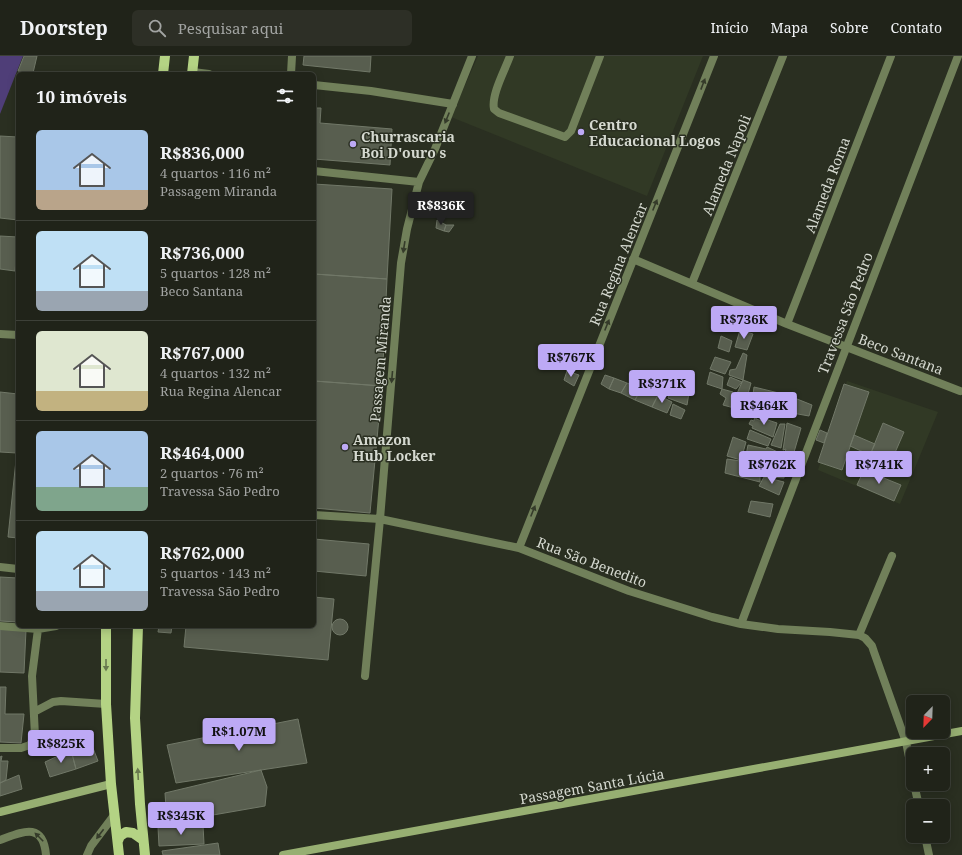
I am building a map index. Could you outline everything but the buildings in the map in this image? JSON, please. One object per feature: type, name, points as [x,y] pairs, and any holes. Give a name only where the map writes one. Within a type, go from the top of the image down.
[{"type":"main road","points":[[163,72],[165,56]]},
{"type":"main road","points":[[192,72],[194,56]]},
{"type":"main road","points":[[106,628],[106,704],[111,784],[119,855]]},
{"type":"main road","points":[[138,628],[135,718],[145,855]]},
{"type":"main road","points":[[118,841],[120,836],[126,832],[134,833],[143,840]]},
{"type":"street","points":[[291,72],[292,56]]},
{"type":"street","name":"Passagem Miranda","points":[[365,676],[380,520],[401,263],[407,229],[419,182],[435,149],[472,56]]},
{"type":"street","points":[[510,56],[495,94],[492,104],[494,109],[499,113],[565,137],[571,131],[600,56]]},
{"type":"street","name":"Rua Regina Alencar","points":[[519,548],[714,56]]},
{"type":"street","name":"Alameda Napoli","points":[[692,283],[783,56]]},
{"type":"street","name":"Alameda Roma","points":[[787,324],[892,56]]},
{"type":"street","name":"Travessa São Pedro","points":[[741,624],[958,56]]},
{"type":"street","points":[[316,85],[371,91],[453,104]]},
{"type":"street","points":[[316,171],[419,182]]},
{"type":"street","name":"Beco Santana","points":[[633,259],[787,324],[960,391]]},
{"type":"street","points":[[0,334],[16,335]]},
{"type":"street","name":"Rua São Benedito","points":[[316,515],[380,520],[519,548],[629,591],[678,607],[741,624],[778,629],[859,635]]},
{"type":"street","points":[[892,556],[859,635],[865,638],[872,646],[907,747]]},
{"type":"street","points":[[0,567],[16,569]]},
{"type":"street","points":[[0,626],[16,627]]},
{"type":"street","points":[[25,628],[44,628]]},
{"type":"street","points":[[0,748],[21,748],[30,745],[35,736],[32,676],[38,629]]},
{"type":"street","points":[[34,712],[53,702],[61,701],[106,704]]},
{"type":"street","name":"Passagem Santa Lúcia","points":[[283,855],[962,731]]},
{"type":"street","points":[[0,812],[111,784]]},
{"type":"street","points":[[87,855],[91,846],[115,814]]},
{"type":"street","points":[[0,840],[22,832],[32,831],[40,836],[44,842],[46,855]]},
{"type":"street","points":[[926,843],[929,855]]},
{"type":"shaded area","points":[[0,56],[23,56],[16,72],[0,114]]},
{"type":"shaded area","name":"Centro Educacional Logos","points":[[478,56],[703,56],[647,196],[451,117]]},
{"type":"shaded area","points":[[847,381],[938,412],[900,504],[818,470]]},
{"type":"place","name":"Centro Educacional Logos","points":[[581,132]]},
{"type":"place","name":"Churrascaria Boi D'ouro s","points":[[353,144]]},
{"type":"place","name":"Amazon Hub Locker","points":[[345,447]]}]
